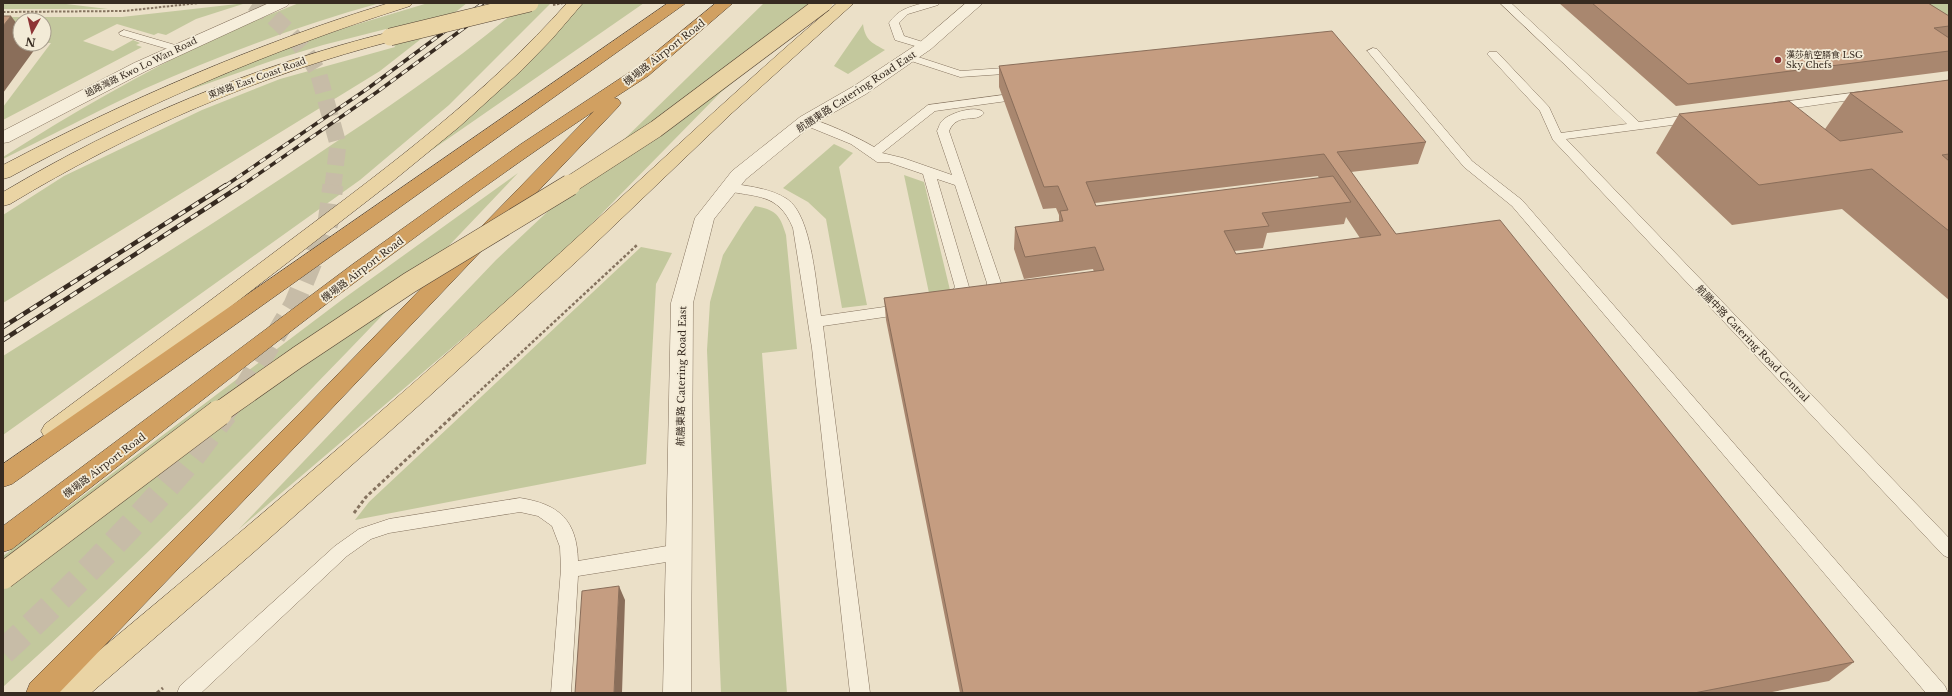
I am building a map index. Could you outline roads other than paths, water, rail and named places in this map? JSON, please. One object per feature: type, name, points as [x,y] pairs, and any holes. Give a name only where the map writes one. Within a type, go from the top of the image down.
[{"type":"highway","points":[[3,477],[678,3]]},
{"type":"highway","name":"機場路 Airport Road","points":[[3,541],[360,269],[527,148],[642,72],[725,3]]},
{"type":"highway","points":[[40,693],[320,407],[642,72]]},
{"type":"main road","points":[[3,173],[93,126],[205,74],[320,30],[405,3]]},
{"type":"main road","name":"東岸路 East Coast Road","points":[[3,200],[104,144],[200,99],[283,67],[390,37],[530,3]]},
{"type":"main road","points":[[3,469],[386,177],[458,120],[500,84],[575,3]]},
{"type":"main road","points":[[3,576],[181,440],[298,357],[409,283],[576,181],[656,129],[824,3]]},
{"type":"main road","points":[[70,693],[232,556],[445,370],[582,245],[746,90],[846,3]]},
{"type":"street","name":"過路灣路 Kwo Lo Wan Road","points":[[3,138],[102,85],[178,49],[282,3]]},
{"type":"street","name":"航膳東路 Catering Road East","points":[[677,693],[682,303],[705,218],[739,175],[806,121],[860,90],[925,46],[975,3]]},
{"type":"lane","points":[[925,46],[899,38],[894,23],[904,12],[934,3]]},
{"type":"lane","points":[[1505,3],[1636,126]]},
{"type":"lane","points":[[124,33],[178,49]]},
{"type":"lane","points":[[1374,51],[1468,164],[1517,203],[1938,693]]},
{"type":"lane","name":"航膳中路 Catering Road Central","points":[[1493,54],[1545,110],[1557,137],[1949,550]]},
{"type":"lane","points":[[909,57],[960,74],[1029,69]]},
{"type":"lane","points":[[1761,109],[1879,93]]},
{"type":"lane","points":[[878,156],[932,108],[1005,104],[958,115],[947,122],[943,131],[994,283],[992,291],[978,300],[934,305]]},
{"type":"lane","points":[[1557,137],[1706,116]]},
{"type":"lane","points":[[806,121],[878,156],[889,158],[961,183]]},
{"type":"lane","points":[[930,172],[962,287],[960,293],[949,303]]},
{"type":"lane","points":[[728,188],[756,192],[783,202],[792,212],[800,228],[815,322],[860,693]]},
{"type":"lane","points":[[815,322],[919,307]]},
{"type":"lane","points":[[188,693],[341,551],[354,541],[376,529],[520,505],[532,507],[552,516],[562,525],[568,544],[569,570],[561,693]]},
{"type":"lane","points":[[569,570],[679,552]]},
{"type":"tunnel","points":[[253,3],[273,17],[290,33],[305,51],[318,72],[338,144],[333,186]]},
{"type":"tunnel","points":[[224,414],[244,388],[294,305],[328,223],[333,185]]},
{"type":"tunnel","points":[[3,652],[73,586],[139,517],[182,469],[225,413]]},
{"type":"railway","points":[[225,186],[367,89],[483,3]]},
{"type":"railway","points":[[241,186],[377,92],[498,3]]},
{"type":"railway","points":[[3,327],[226,185]]},
{"type":"railway","points":[[3,340],[242,185]]},
{"type":"place","name":"漢莎航空膳食 LSG Sky Chefs","points":[[1778,60]]}]
